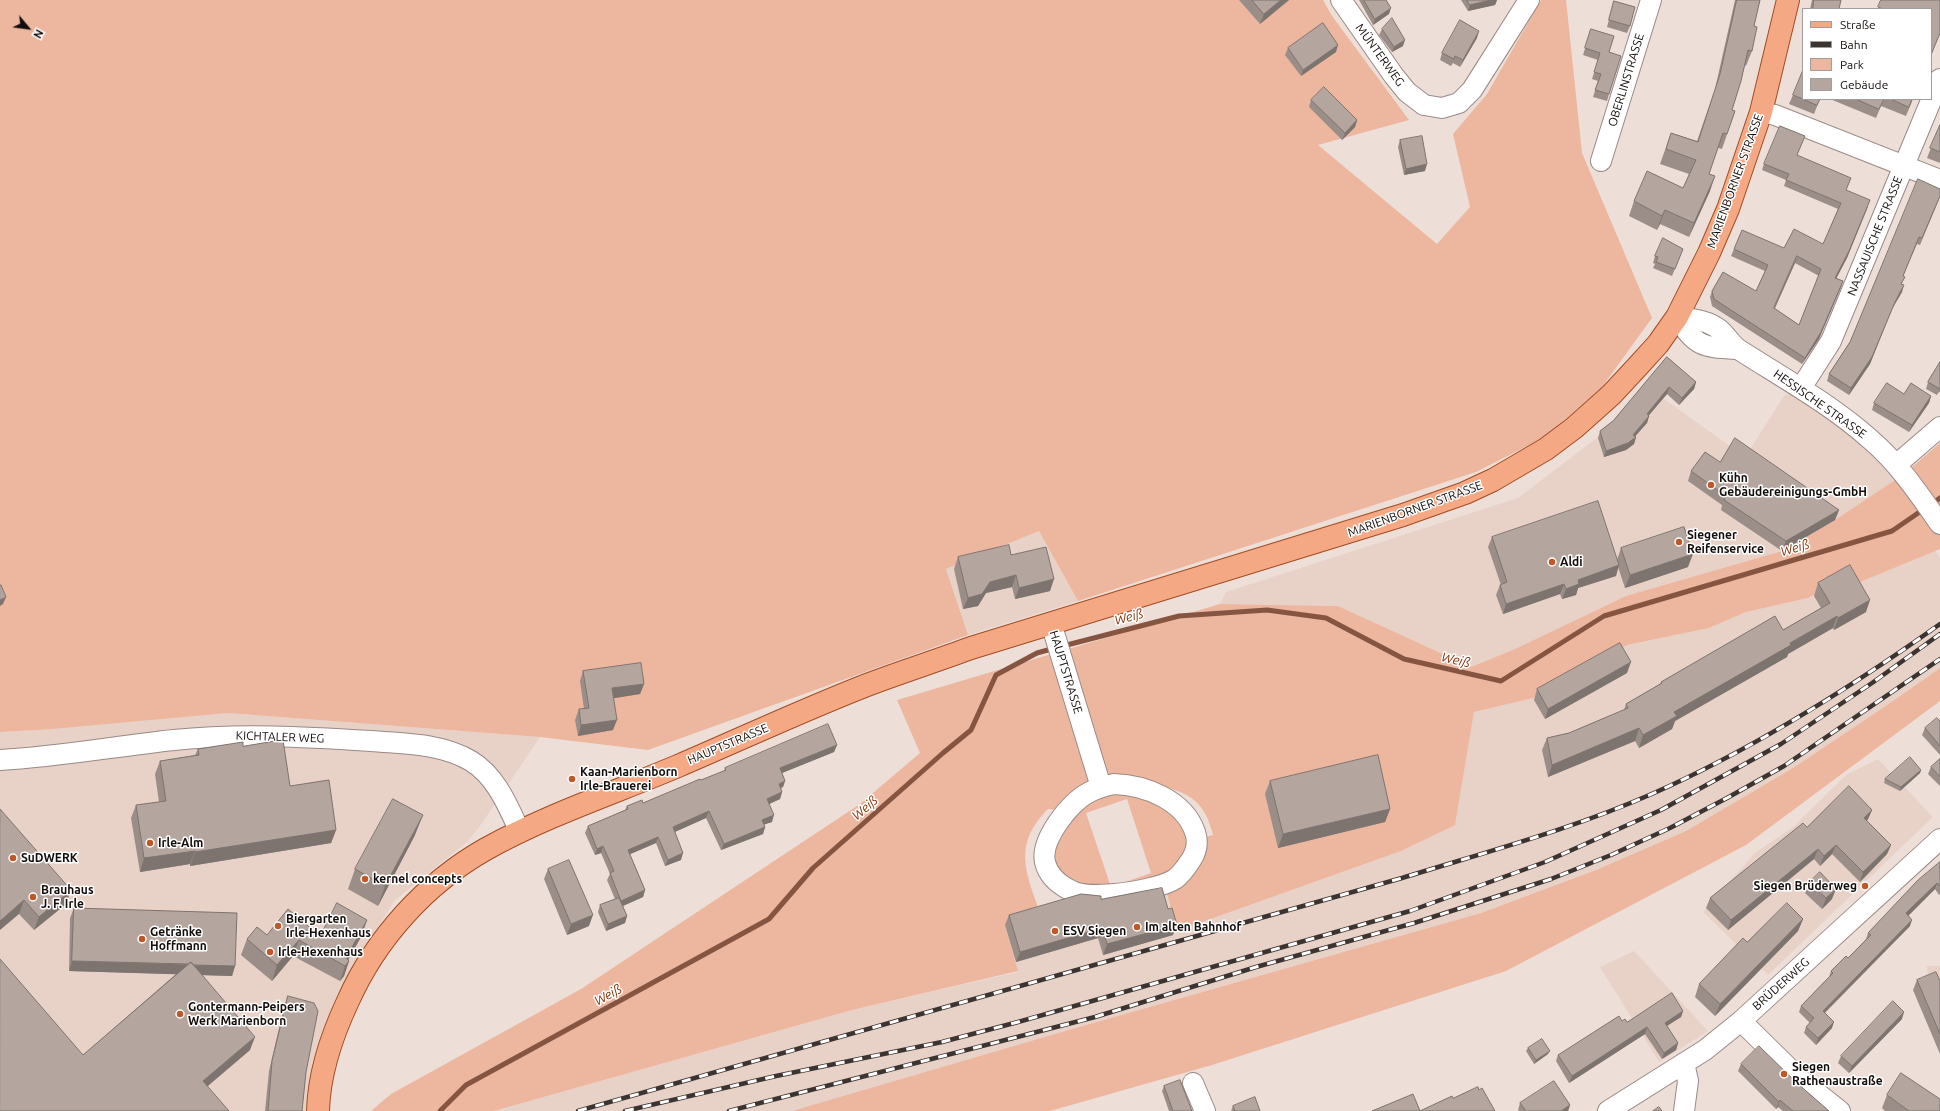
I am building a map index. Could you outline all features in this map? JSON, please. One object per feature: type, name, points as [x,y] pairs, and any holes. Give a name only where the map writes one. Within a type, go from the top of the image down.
[{"type":"main road","name":"MARIENBORNER STRASSE","points":[[1053,631],[1465,493],[1493,480],[1546,449],[1589,415],[1658,344],[1677,317],[1709,252],[1728,209],[1761,112],[1788,0]]},
{"type":"main road","name":"HAUPTSTRASSE","points":[[318,1111],[324,1068],[335,1028],[358,977],[387,934],[444,877],[485,849],[520,832],[865,686],[971,648],[1053,631]]},
{"type":"street","name":"MÜNTERWEG","points":[[1341,0],[1394,76],[1408,92],[1424,105],[1442,108],[1459,103],[1472,90],[1521,5]]},
{"type":"street","name":"OBERLINSTRASSE","points":[[1601,160],[1651,0]]},
{"type":"street","name":"NASSAUISCHE STRASSE","points":[[1932,98],[1940,79]]},
{"type":"street","name":"NASSAUISCHE STRASSE","points":[[1801,388],[1831,341],[1931,100]]},
{"type":"street","points":[[1761,112],[1775,115],[1940,180]]},
{"type":"street","name":"HESSISCHE STRASSE","points":[[1677,317],[1690,337],[1708,347],[1737,349],[1801,388],[1861,432],[1896,465],[1914,486],[1940,524]]},
{"type":"street","points":[[1896,465],[1940,427]]},
{"type":"street","name":"HAUPTSTRASSE","points":[[1053,631],[1100,787]]},
{"type":"street","name":"KICHTALER WEG","points":[[0,760],[175,740],[234,736],[339,739],[439,748],[457,753],[472,761],[485,772],[500,791],[520,832]]},
{"type":"street","points":[[1122,784],[1146,790],[1165,798],[1175,805],[1192,822],[1197,839],[1195,854],[1176,878],[1164,883],[1121,894],[1089,895],[1075,893],[1059,884],[1049,872],[1045,860],[1046,848],[1056,826],[1066,811],[1087,793],[1100,787],[1122,784]]},
{"type":"street","name":"BRÜDERWEG","points":[[1608,1111],[1705,1050],[1741,1021],[1940,839]]},
{"type":"street","points":[[1741,1021],[1801,1080],[1840,1111]]},
{"type":"street","points":[[1684,1062],[1688,1081],[1684,1111]]},
{"type":"street","points":[[1193,1083],[1205,1111]]},
{"type":"shaded area","points":[[1646,386],[1745,457],[1784,396],[1801,388],[1904,474],[1835,520],[1782,551],[1626,596],[1515,649],[1471,667],[1338,606],[1220,604],[1226,592],[1518,498],[1610,428]]},
{"type":"shaded area","points":[[1039,531],[1078,601],[968,635],[946,569]]},
{"type":"shaded area","points":[[1935,550],[1940,558],[1940,668],[1793,768],[1686,831],[1596,870],[1481,913],[1065,1031],[792,1111],[494,1111],[852,1010],[1018,972],[1005,925],[1162,880],[1177,931],[1401,851],[1455,824],[1474,712],[1533,698],[1627,645],[1709,628],[1746,612],[1808,598],[1846,577],[1860,582]]},
{"type":"shaded area","points":[[228,713],[540,737],[480,826],[467,842],[394,901],[358,961],[313,1062],[312,1111],[0,1111],[0,732],[53,729]]},
{"type":"shaded area","points":[[1878,759],[1933,817],[1768,975],[1703,912],[1755,853],[1793,827],[1846,775]]},
{"type":"shaded area","points":[[1634,951],[1708,1031],[1659,1062],[1600,967]]},
{"type":"shaded area","points":[[1927,966],[1940,966],[1940,979],[1928,980]]},
{"type":"green space","points":[[0,0],[1323,0],[1332,16],[1409,120],[1318,145],[1437,244],[1470,207],[1453,134],[1487,94],[1541,0],[1566,0],[1582,153],[1652,318],[1602,387],[1545,437],[1476,472],[1078,601],[1039,531],[946,569],[968,635],[648,750],[540,737],[228,713],[53,729],[0,732]]},
{"type":"green space","points":[[1940,443],[1940,549],[1860,582],[1846,577],[1808,598],[1746,612],[1709,628],[1627,645],[1533,698],[1474,712],[1455,825],[1401,851],[1177,931],[1164,883],[1106,895],[1049,872],[1066,811],[1048,809],[1037,822],[1030,835],[1026,847],[1025,860],[1031,886],[1041,915],[1005,925],[1018,971],[852,1010],[494,1111],[371,1111],[391,1094],[581,989],[860,804],[920,753],[897,700],[1220,604],[1338,606],[1471,667],[1515,649],[1626,596],[1782,551],[1835,520],[1904,474]],"holes":[[[1149,783],[1173,789],[1191,798],[1204,812],[1213,835],[1197,839]],[[1127,799],[1151,873],[1111,887],[1086,813]]]},
{"type":"green space","points":[[1940,668],[1940,701],[1746,845],[1506,971],[1212,1065],[1050,1111],[792,1111],[1065,1031],[1481,913],[1596,870],[1686,831],[1793,768]]},
{"type":"building","points":[[1252,0],[1281,0],[1264,14]]},
{"type":"building","points":[[1364,0],[1386,0],[1391,8],[1375,19]]},
{"type":"building","points":[[1467,0],[1491,0],[1470,5]]},
{"type":"building","points":[[1737,0],[1760,0],[1754,26],[1757,27],[1752,51],[1748,50],[1741,81],[1732,110],[1735,111],[1727,134],[1723,133],[1709,174],[1715,176],[1694,223],[1665,210],[1662,216],[1634,201],[1647,171],[1683,188],[1696,160],[1666,149],[1671,133],[1698,142],[1720,74]]},
{"type":"building","points":[[1814,0],[1841,0],[1839,8],[1813,8]]},
{"type":"building","points":[[1881,0],[1940,0],[1940,33],[1932,53],[1932,8],[1878,7]]},
{"type":"building","points":[[1614,1],[1635,7],[1630,26],[1609,20]]},
{"type":"building","points":[[1392,18],[1405,40],[1394,47],[1382,29]]},
{"type":"building","points":[[1460,20],[1479,31],[1463,60],[1455,56],[1454,59],[1442,53]]},
{"type":"building","points":[[1323,23],[1338,45],[1303,70],[1288,48]]},
{"type":"building","points":[[1591,29],[1614,36],[1609,52],[1621,56],[1609,94],[1595,90],[1601,74],[1594,72],[1600,53],[1585,48]]},
{"type":"building","points":[[1802,72],[1802,99],[1793,95]]},
{"type":"building","points":[[1324,87],[1357,120],[1345,133],[1311,100]]},
{"type":"building","points":[[1805,100],[1820,100],[1817,105]]},
{"type":"building","points":[[1858,100],[1884,100],[1879,109]]},
{"type":"building","points":[[1893,100],[1912,100],[1909,107]]},
{"type":"building","points":[[1940,125],[1940,152],[1930,148]]},
{"type":"building","points":[[1780,126],[1805,136],[1797,155],[1851,178],[1846,190],[1870,200],[1849,251],[1835,278],[1843,281],[1821,332],[1805,358],[1714,299],[1712,291],[1723,272],[1756,291],[1768,265],[1734,249],[1742,230],[1784,248],[1794,229],[1823,244],[1841,203],[1786,180],[1789,174],[1764,164]],"holes":[[[1797,256],[1821,269],[1799,325],[1774,308]]]},
{"type":"building","points":[[1422,136],[1427,164],[1406,169],[1400,140]]},
{"type":"building","points":[[1918,179],[1940,189],[1940,196],[1922,238],[1919,237],[1903,276],[1905,277],[1901,284],[1904,285],[1895,302],[1872,357],[1851,388],[1829,374],[1850,342]]},
{"type":"building","points":[[1663,238],[1683,249],[1675,269],[1656,262],[1658,257],[1655,256]]},
{"type":"building","points":[[1667,357],[1696,382],[1682,398],[1669,387],[1647,414],[1649,416],[1633,435],[1636,437],[1628,443],[1606,451],[1600,431],[1613,421]]},
{"type":"building","points":[[1940,362],[1940,389],[1928,382]]},
{"type":"building","points":[[1887,383],[1904,394],[1911,383],[1931,396],[1912,425],[1874,403]]},
{"type":"building","points":[[1735,438],[1839,510],[1786,541],[1724,500],[1726,496],[1691,471],[1705,452],[1720,462]]},
{"type":"building","name":"Aldi","points":[[1598,501],[1619,565],[1578,580],[1579,584],[1566,589],[1564,584],[1506,604],[1500,585],[1507,582],[1492,537]]},
{"type":"building","points":[[1684,527],[1693,554],[1630,575],[1621,548]]},
{"type":"building","points":[[1009,545],[1011,555],[1046,547],[1054,579],[1019,588],[1016,575],[990,582],[982,594],[968,598],[958,557]]},
{"type":"building","points":[[1850,565],[1870,600],[1838,618],[1837,616],[1790,643],[1791,645],[1674,712],[1677,716],[1643,735],[1639,728],[1552,765],[1547,738],[1569,733],[1628,708],[1626,704],[1662,683],[1661,682],[1775,616],[1783,630],[1830,603],[1818,583]]},
{"type":"building","points":[[0,585],[6,597],[0,600]]},
{"type":"building","points":[[1620,643],[1631,662],[1548,709],[1537,689]]},
{"type":"building","points":[[641,663],[644,684],[612,688],[617,720],[581,725],[579,709],[589,708],[583,671]]},
{"type":"building","points":[[1937,718],[1940,721],[1940,746],[1925,728]]},
{"type":"building","points":[[828,724],[837,745],[780,768],[785,781],[779,784],[782,792],[767,799],[774,815],[762,820],[765,827],[724,844],[709,811],[673,827],[683,853],[668,860],[658,837],[628,850],[645,890],[621,901],[610,873],[614,871],[603,846],[597,849],[588,826],[628,809],[627,806],[642,800],[643,803],[700,779],[701,780],[726,770],[725,768]]},
{"type":"building","points":[[283,740],[290,786],[329,780],[336,830],[195,852],[144,858],[136,805],[166,801],[160,761],[199,755],[198,749],[243,742],[243,746]]},
{"type":"building","points":[[1378,755],[1390,809],[1283,834],[1270,781]]},
{"type":"building","points":[[1910,757],[1921,770],[1901,787],[1885,779]]},
{"type":"building","points":[[1940,759],[1940,777],[1931,767]]},
{"type":"building","points":[[1849,786],[1872,810],[1864,818],[1891,845],[1863,872],[1836,845],[1824,856],[1818,849],[1731,920],[1710,898],[1803,823],[1807,827]]},
{"type":"building","points":[[393,799],[423,815],[385,886],[355,869]]},
{"type":"building","points":[[0,809],[71,890],[39,917],[24,900],[0,921]]},
{"type":"building","points":[[569,860],[593,915],[571,924],[548,869]]},
{"type":"building","points":[[1940,862],[1940,886],[1937,883],[1906,913],[1912,920],[1823,1011],[1834,1022],[1818,1038],[1806,1027],[1814,1018],[1801,1006],[1833,973],[1831,971],[1846,956],[1848,958],[1871,935],[1868,933],[1918,880]]},
{"type":"building","points":[[1820,872],[1836,889],[1826,898],[1809,883]]},
{"type":"building","points":[[1162,888],[1168,909],[1172,908],[1177,925],[1107,944],[1102,928],[1020,952],[1009,915],[1081,894],[1101,896],[1101,899]]},
{"type":"building","points":[[619,898],[627,916],[608,924],[600,905]]},
{"type":"building","points":[[337,903],[367,920],[346,958],[349,961],[345,966],[299,940],[277,965],[247,939],[257,927],[267,935],[288,909],[320,936]]},
{"type":"building","points":[[1787,903],[1803,919],[1720,1004],[1699,984],[1743,938],[1747,942]]},
{"type":"building","points":[[74,908],[237,913],[235,966],[193,965],[191,962],[188,964],[72,961]]},
{"type":"building","name":"Gontermann-Peipers Werk Marienborn","points":[[0,959],[83,1055],[191,962],[255,1037],[203,1081],[229,1111],[0,1111]]},
{"type":"building","points":[[1936,972],[1940,981],[1940,1034],[1917,980]]},
{"type":"building","points":[[1672,993],[1683,1011],[1665,1023],[1678,1043],[1664,1053],[1647,1027],[1572,1076],[1558,1055],[1619,1016],[1622,1021],[1625,1019],[1627,1022]]},
{"type":"building","points":[[288,996],[314,1003],[318,1011],[306,1072],[302,1111],[268,1111],[272,1061]]},
{"type":"building","points":[[1893,1001],[1904,1012],[1852,1066],[1841,1056]]},
{"type":"building","points":[[1542,1039],[1550,1051],[1536,1060],[1528,1048]]},
{"type":"building","points":[[1759,1046],[1797,1083],[1829,1111],[1793,1111],[1780,1100],[1779,1102],[1741,1064]]},
{"type":"building","points":[[1901,1073],[1940,1099],[1940,1111],[1909,1111],[1887,1095]]},
{"type":"building","points":[[1180,1080],[1192,1111],[1173,1111],[1164,1086]]},
{"type":"building","points":[[1554,1081],[1570,1105],[1561,1111],[1526,1111],[1520,1103]]},
{"type":"building","points":[[1478,1087],[1479,1090],[1482,1088],[1495,1111],[1420,1111],[1452,1096],[1453,1098]]},
{"type":"building","points":[[1413,1094],[1420,1111],[1372,1111]]},
{"type":"building","points":[[1255,1097],[1260,1111],[1235,1111],[1233,1106]]},
{"type":"building","points":[[1659,1107],[1662,1111],[1653,1111]]},
{"type":"waterway","name":"Weiß","points":[[1930,505],[1940,498]]},
{"type":"waterway","name":"Weiß","points":[[1063,646],[1179,616],[1267,610],[1326,618],[1404,659],[1501,681],[1604,616],[1892,531],[1924,509]]},
{"type":"waterway","name":"Weiß","points":[[440,1111],[466,1085],[769,919],[813,868],[971,730],[996,675],[1037,653],[1055,648]]},
{"type":"railway","points":[[578,1111],[1402,878],[1592,818],[1654,793],[1729,757],[1765,737],[1837,694],[1940,624]]},
{"type":"railway","points":[[625,1111],[776,1076],[942,1042],[1018,1022],[1410,911],[1545,862],[1661,810],[1781,744],[1872,683],[1940,634]]},
{"type":"railway","points":[[729,1111],[1095,1017],[1256,967],[1414,923],[1551,879],[1611,855],[1670,828],[1784,766],[1940,659]]},
{"type":"place","name":"Kühn Gebäudereinigungs-GmbH","points":[[1711,485]]},
{"type":"place","name":"Siegener Reifenservice","points":[[1679,542]]},
{"type":"place","name":"Aldi","points":[[1552,562]]},
{"type":"place","name":"Kaan-Marienborn Irle-Brauerei","points":[[572,779]]},
{"type":"place","name":"Irle-Alm","points":[[150,843]]},
{"type":"place","name":"SuDWERK","points":[[13,858]]},
{"type":"place","name":"kernel concepts","points":[[365,879]]},
{"type":"place","name":"Siegen Brüderweg","points":[[1865,886]]},
{"type":"place","name":"Brauhaus J. F. Irle","points":[[33,897]]},
{"type":"place","name":"Biergarten Irle-Hexenhaus","points":[[278,926]]},
{"type":"place","name":"Im alten Bahnhof","points":[[1137,927]]},
{"type":"place","name":"ESV Siegen","points":[[1055,931]]},
{"type":"place","name":"Getränke Hoffmann","points":[[142,939]]},
{"type":"place","name":"Irle-Hexenhaus","points":[[270,952]]},
{"type":"place","name":"Gontermann-Peipers Werk Marienborn","points":[[180,1014]]},
{"type":"place","name":"Siegen Rathenaustraße","points":[[1784,1074]]}]
